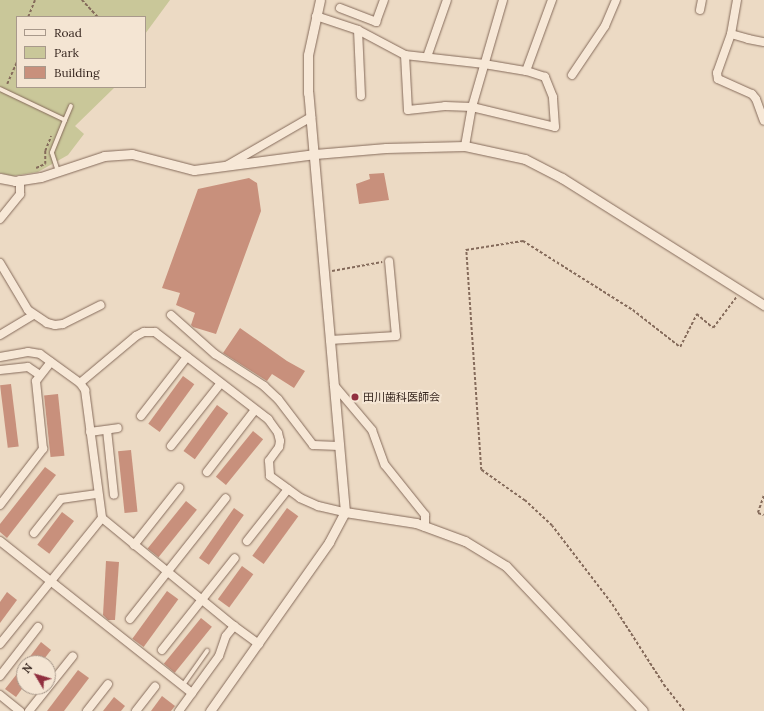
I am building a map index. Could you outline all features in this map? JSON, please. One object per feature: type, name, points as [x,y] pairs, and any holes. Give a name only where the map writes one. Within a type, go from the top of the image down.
[{"type":"street","points":[[210,711],[259,644],[329,542],[345,512],[315,154],[308,93],[308,55],[320,0]]},
{"type":"street","points":[[340,8],[376,22],[384,0]]},
{"type":"street","points":[[427,57],[447,0]]},
{"type":"street","points":[[465,146],[472,107],[503,0]]},
{"type":"street","points":[[526,71],[552,0]]},
{"type":"street","points":[[572,75],[605,26],[616,0]]},
{"type":"street","points":[[700,10],[702,0]]},
{"type":"street","points":[[737,0],[731,34],[716,73],[718,79],[752,94],[756,99],[764,121]]},
{"type":"street","points":[[316,16],[358,30],[405,55],[484,64],[526,71],[545,77],[553,97],[555,128],[472,107],[445,106],[408,110],[405,55]]},
{"type":"street","points":[[358,30],[361,96]]},
{"type":"street","points":[[731,34],[764,42]]},
{"type":"street","points":[[225,167],[311,117]]},
{"type":"street","points":[[0,178],[20,180],[58,171],[104,156],[132,154],[194,170],[315,154],[389,147],[465,146],[525,160],[562,178],[764,305]]},
{"type":"street","points":[[0,220],[20,194],[20,180]]},
{"type":"street","points":[[330,340],[396,336],[389,261]]},
{"type":"street","points":[[0,263],[32,315],[55,325],[71,321],[100,305]]},
{"type":"street","points":[[0,335],[32,315]]},
{"type":"street","points":[[171,315],[215,354],[264,386],[278,399],[313,445],[339,446]]},
{"type":"street","points":[[80,383],[136,336],[144,332],[155,332],[268,419],[278,433],[279,447],[269,462],[270,476],[300,498],[318,506],[345,512],[416,523],[465,541],[506,566],[643,711]]},
{"type":"street","points":[[0,357],[28,352],[40,354],[80,383],[85,390],[102,518],[201,600],[259,644]]},
{"type":"street","points":[[142,416],[187,357]]},
{"type":"street","points":[[0,505],[43,449],[36,380],[51,362]]},
{"type":"street","points":[[0,370],[28,367],[40,375]]},
{"type":"street","points":[[171,446],[221,383]]},
{"type":"street","points":[[334,385],[372,430],[385,465],[425,515],[425,526]]},
{"type":"street","points":[[207,472],[255,410]]},
{"type":"street","points":[[90,432],[118,428]]},
{"type":"street","points":[[107,430],[114,495]]},
{"type":"street","points":[[134,545],[179,488]]},
{"type":"street","points":[[247,541],[288,489]]},
{"type":"street","points":[[34,533],[61,499],[98,494]]},
{"type":"street","points":[[130,620],[226,498]]},
{"type":"street","points":[[0,644],[102,518]]},
{"type":"street","points":[[0,541],[192,693]]},
{"type":"street","points":[[162,650],[235,558]]},
{"type":"street","points":[[178,711],[219,656],[226,636],[234,626]]},
{"type":"street","points":[[0,676],[38,627]]},
{"type":"street","points":[[29,711],[73,656]]},
{"type":"street","points":[[87,711],[108,684]]},
{"type":"street","points":[[136,711],[155,687]]},
{"type":"street","points":[[0,695],[20,711]]},
{"type":"lane","points":[[0,89],[65,120]]},
{"type":"lane","points":[[58,171],[53,157],[53,148],[71,106]]},
{"type":"lane","points":[[183,685],[207,651]]},
{"type":"path","points":[[28,16],[35,0]]},
{"type":"path","points":[[82,0],[97,16]]},
{"type":"path","points":[[6,84],[16,64]]},
{"type":"path","points":[[31,169],[45,164],[45,151],[52,134]]},
{"type":"path","points":[[684,711],[665,687],[612,603],[552,526],[525,501],[481,470],[466,250],[523,241],[633,310],[680,347],[697,314],[713,328],[738,296]]},
{"type":"path","points":[[325,272],[389,261]]},
{"type":"path","points":[[764,496],[758,513],[764,515]]},
{"type":"green space","points":[[0,0],[170,0],[146,33],[146,16],[16,16],[16,88],[114,88],[75,126],[84,134],[68,155],[38,172],[13,176],[0,173]]},
{"type":"building","points":[[384,173],[389,200],[359,204],[356,184],[370,179],[369,174]]},
{"type":"building","points":[[249,178],[257,183],[261,211],[216,334],[193,327],[191,325],[195,313],[176,305],[180,293],[162,288],[198,189]]},
{"type":"building","points":[[240,328],[287,361],[305,371],[294,388],[272,374],[267,381],[223,353]]},
{"type":"building","points":[[183,376],[194,384],[160,432],[148,424]]},
{"type":"building","points":[[11,384],[19,447],[8,448],[0,385]]},
{"type":"building","points":[[58,394],[64,456],[51,457],[44,395]]},
{"type":"building","points":[[217,405],[228,413],[195,459],[183,451]]},
{"type":"building","points":[[253,431],[263,439],[226,485],[216,477]]},
{"type":"building","points":[[131,450],[137,512],[125,513],[118,451]]},
{"type":"building","points":[[45,467],[56,475],[7,538],[0,532],[0,524]]},
{"type":"building","points":[[186,501],[197,510],[158,557],[148,548]]},
{"type":"building","points":[[234,508],[244,515],[209,565],[199,558]]},
{"type":"building","points":[[287,508],[298,516],[264,564],[252,556]]},
{"type":"building","points":[[62,512],[74,521],[49,554],[37,545]]},
{"type":"building","points":[[106,561],[119,562],[115,620],[108,620],[103,615]]},
{"type":"building","points":[[242,566],[253,574],[229,607],[218,599]]},
{"type":"building","points":[[167,591],[178,599],[144,647],[132,639]]},
{"type":"building","points":[[7,592],[17,600],[0,623],[0,602]]},
{"type":"building","points":[[201,618],[212,627],[175,673],[164,664]]},
{"type":"building","points":[[41,642],[51,650],[47,655],[31,655]]},
{"type":"building","points":[[78,670],[89,678],[64,711],[47,711]]},
{"type":"building","points":[[16,675],[16,695],[17,695],[16,697],[5,689]]},
{"type":"building","points":[[162,696],[175,706],[171,711],[151,711]]},
{"type":"building","points":[[114,697],[125,706],[121,711],[103,711]]},
{"type":"place","name":"田川歯科医師会","points":[[355,397]]}]
